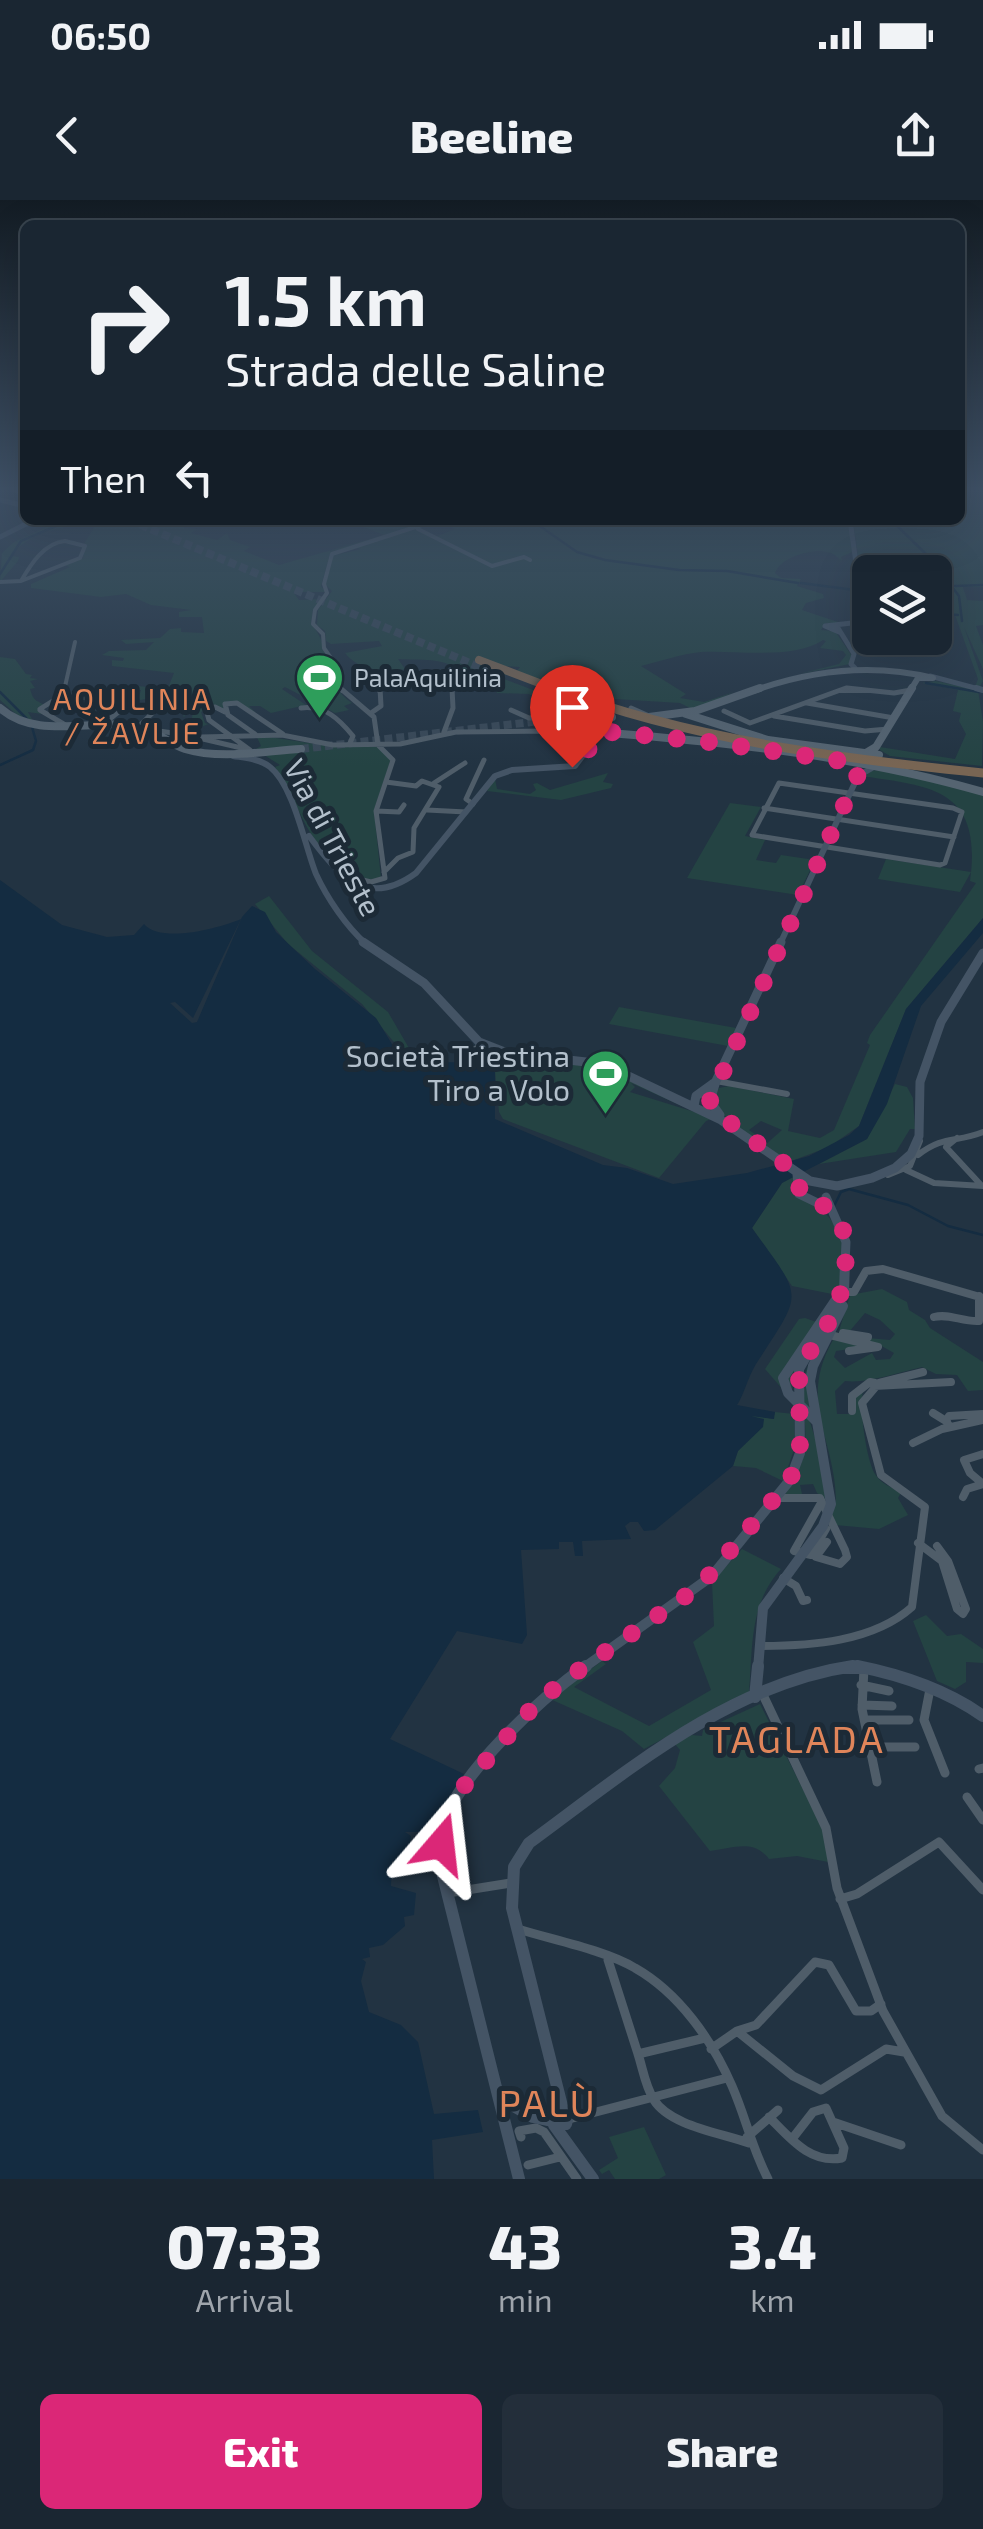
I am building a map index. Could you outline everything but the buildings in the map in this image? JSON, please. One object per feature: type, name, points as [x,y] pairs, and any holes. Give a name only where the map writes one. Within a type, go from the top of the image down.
[{"type":"highway","points":[[478,660],[684,731]]},
{"type":"highway","points":[[489,671],[603,720],[743,746]]},
{"type":"highway","points":[[630,711],[768,740]]},
{"type":"highway","points":[[603,720],[836,758],[981,774]]},
{"type":"highway","points":[[882,741],[981,774]]},
{"type":"highway","points":[[907,772],[981,774]]},
{"type":"main road","points":[[648,717],[686,713],[790,678],[853,666],[886,670],[918,684],[882,741],[851,757],[856,765]]},
{"type":"main road","points":[[0,705],[11,718],[29,723],[138,728],[156,732],[185,749],[231,754],[301,749]]},
{"type":"main road","points":[[686,713],[768,740],[864,753]]},
{"type":"main road","points":[[540,721],[603,720],[907,772],[983,792]]},
{"type":"main road","points":[[873,768],[886,764],[882,741]]},
{"type":"street","points":[[0,582],[24,581]]},
{"type":"street","points":[[325,581],[327,593],[315,610],[313,624],[323,634],[324,648],[334,664],[332,674],[344,695],[371,713],[378,745],[393,760],[376,811],[385,878],[376,882],[341,877]]},
{"type":"street","points":[[852,624],[838,627],[852,651]]},
{"type":"street","points":[[67,726],[40,710],[64,694],[70,685],[75,642]]},
{"type":"street","points":[[853,666],[854,655]]},
{"type":"street","points":[[371,713],[381,706],[379,691],[383,682],[452,680],[453,708],[443,733]]},
{"type":"street","points":[[724,712],[750,723],[850,688],[895,694],[918,684],[953,682],[980,689]]},
{"type":"street","points":[[895,694],[918,684]]},
{"type":"street","points":[[64,694],[136,698],[102,725]]},
{"type":"street","points":[[138,728],[168,697]]},
{"type":"street","points":[[225,712],[225,704],[235,702],[282,733],[324,745],[407,743],[443,733],[546,730],[595,736]]},
{"type":"street","points":[[806,702],[894,718]]},
{"type":"street","points":[[301,708],[311,706],[333,714],[354,736],[350,743]]},
{"type":"street","points":[[201,737],[215,744],[250,750],[208,720],[206,709],[214,707],[256,734]]},
{"type":"street","points":[[790,708],[788,714],[798,720]]},
{"type":"street","points":[[304,830],[341,877],[369,888],[402,884],[416,873],[503,772],[575,766],[583,760],[603,720],[529,718],[511,710]]},
{"type":"street","points":[[630,711],[648,717]]},
{"type":"street","points":[[768,717],[869,732],[882,741]]},
{"type":"street","points":[[156,732],[201,737],[282,733]]},
{"type":"street","points":[[869,732],[882,741]]},
{"type":"street","name":"Via di Trieste","points":[[231,754],[271,766],[304,830],[316,874],[351,931],[374,952],[424,983],[484,1046]]},
{"type":"street","points":[[473,804],[466,799],[484,760]]},
{"type":"street","points":[[386,782],[434,783],[465,763]]},
{"type":"street","points":[[826,1191],[803,1180],[737,1129],[716,1112],[710,1101],[858,776],[856,765]]},
{"type":"street","points":[[858,776],[873,768]]},
{"type":"street","points":[[384,872],[398,858],[413,852],[414,828],[439,788],[434,783]]},
{"type":"street","points":[[779,783],[962,812],[945,864],[940,865],[752,835],[764,808],[779,783]]},
{"type":"street","points":[[376,811],[399,812],[404,805]]},
{"type":"street","points":[[764,808],[954,837]]},
{"type":"street","points":[[426,810],[466,812]]},
{"type":"street","points":[[917,1156],[918,1093],[924,1071],[941,1022],[983,953]]},
{"type":"street","points":[[479,1058],[470,1051],[484,1046],[507,1053],[605,1066],[737,1129]]},
{"type":"street","points":[[694,1106],[695,1098],[716,1081],[787,1094]]},
{"type":"street","points":[[694,1106],[710,1101]]},
{"type":"street","points":[[812,1200],[841,1185],[906,1170],[937,1140],[983,1132]]},
{"type":"street","points":[[872,1178],[901,1164],[919,1136]]},
{"type":"street","points":[[957,1138],[946,1147],[982,1186]]},
{"type":"street","points":[[906,1170],[934,1184],[982,1186]]},
{"type":"street","points":[[803,1180],[800,1194],[830,1209]]},
{"type":"street","points":[[826,1191],[846,1242],[844,1304],[811,1375],[830,1481],[823,1526],[763,1608],[759,1697],[817,1806],[840,1898],[881,2004],[942,2116],[983,2150]]},
{"type":"street","points":[[844,1292],[854,1292],[866,1272],[875,1268],[907,1272],[926,1283],[981,1297],[978,1321],[963,1322],[945,1314],[934,1317]]},
{"type":"street","points":[[817,1424],[785,1389],[783,1378],[844,1292]]},
{"type":"street","points":[[561,2156],[544,2160],[524,2172],[504,2118],[447,1893],[442,1833],[451,1805],[467,1780],[540,1700],[700,1586],[776,1498],[795,1471],[800,1452],[799,1369],[844,1292]]},
{"type":"street","points":[[831,1334],[868,1337]]},
{"type":"street","points":[[831,1334],[878,1347],[849,1351]]},
{"type":"street","points":[[759,1646],[804,1645],[900,1619],[914,1602],[923,1502],[884,1479],[876,1466],[862,1403],[875,1385],[923,1372]]},
{"type":"street","points":[[852,1411],[852,1396],[870,1382],[951,1382]]},
{"type":"street","points":[[933,1413],[948,1424]]},
{"type":"street","points":[[913,1443],[948,1424],[983,1417]]},
{"type":"street","points":[[964,1497],[967,1489],[983,1484],[970,1473],[964,1460],[983,1454]]},
{"type":"street","points":[[776,1498],[812,1496],[826,1503]]},
{"type":"street","points":[[826,1503],[794,1551],[811,1555],[830,1522]]},
{"type":"street","points":[[826,1503],[830,1522],[846,1550],[847,1557],[840,1564],[816,1557],[827,1542]]},
{"type":"street","points":[[918,1543],[932,1548],[942,1560],[962,1614],[966,1609],[952,1569],[937,1546]]},
{"type":"street","points":[[785,1574],[803,1601],[807,1600]]},
{"type":"street","points":[[864,1667],[862,1705],[878,1782]]},
{"type":"street","points":[[593,2179],[579,2160],[562,2119],[561,2091],[516,1929],[512,1884],[522,1853],[542,1833],[650,1753],[759,1697],[821,1671],[864,1667],[898,1674],[983,1716]]},
{"type":"street","points":[[861,1686],[889,1690]]},
{"type":"street","points":[[931,1688],[923,1706],[932,1747],[944,1773]]},
{"type":"street","points":[[862,1705],[892,1706]]},
{"type":"street","points":[[865,1720],[909,1720]]},
{"type":"street","points":[[870,1748],[915,1747]]},
{"type":"street","points":[[967,1797],[983,1820]]},
{"type":"street","points":[[840,1898],[857,1894],[939,1842],[983,1890]]},
{"type":"street","points":[[447,1893],[512,1884]]},
{"type":"street","points":[[516,1929],[634,1967],[679,2002],[728,2078],[748,2140],[768,2179]]},
{"type":"street","points":[[608,1960],[653,2099],[660,2110],[748,2140]]},
{"type":"street","points":[[711,2050],[737,2031],[756,2025],[815,1962],[829,1964],[856,2011],[871,2011],[881,2004]]},
{"type":"street","points":[[737,2031],[820,2090],[886,2049],[906,2053]]},
{"type":"street","points":[[638,2054],[704,2038]]},
{"type":"street","points":[[494,2083],[507,2104],[562,2119],[728,2078]]},
{"type":"street","points":[[748,2140],[774,2114],[792,2139],[812,2157],[832,2162],[842,2158],[844,2148],[826,2108],[814,2112],[792,2139]]},
{"type":"street","points":[[832,2122],[902,2146]]},
{"type":"street","points":[[521,2137],[519,2131],[536,2128],[544,2132],[576,2179]]},
{"type":"green space","points":[[322,581],[326,592],[293,592],[299,600],[321,599],[313,610],[311,624],[318,633],[336,686],[352,703],[344,706],[349,710],[335,713],[285,687],[282,689],[306,705],[271,713],[260,706],[249,706],[260,717],[232,701],[225,710],[217,706],[201,712],[208,724],[197,729],[191,727],[193,710],[186,711],[184,718],[182,709],[177,713],[161,712],[174,694],[159,691],[165,694],[141,700],[141,690],[126,690],[129,685],[193,692],[168,688],[174,673],[112,666],[112,660],[124,658],[102,655],[109,651],[146,650],[154,642],[126,644],[121,640],[160,638],[170,629],[204,633],[202,617],[179,617],[179,612],[191,610],[151,605],[126,594],[101,597],[31,588],[31,584]]},
{"type":"green space","points":[[800,581],[797,586],[823,594],[824,598],[806,603],[802,610],[844,624],[826,623],[821,630],[835,631],[852,656],[850,664],[799,674],[839,664],[846,655],[843,651],[820,648],[826,641],[823,640],[796,650],[701,652],[641,666],[686,694],[680,698],[704,702],[734,692],[694,710],[680,703],[582,697],[517,671],[520,667],[504,666],[508,675],[488,673],[557,699],[545,703],[529,694],[497,693],[494,682],[478,683],[474,670],[459,672],[439,661],[398,659],[405,669],[388,671],[357,663],[345,653],[382,646],[379,641],[326,641],[325,631],[317,625],[318,610],[332,591],[325,584]]},
{"type":"green space","points":[[952,581],[983,581],[983,587],[963,587],[967,600],[983,601],[983,625],[976,626],[983,645],[983,669],[964,627],[983,681],[979,688],[975,687],[978,679],[955,615]]},
{"type":"green space","points":[[0,657],[15,659],[26,674],[32,675],[30,678],[38,679],[30,681],[35,688],[30,689],[34,698],[46,706],[38,709],[42,714],[28,712],[33,721],[18,716],[0,700]]},
{"type":"green space","points":[[936,681],[978,690],[983,722],[982,766],[890,756],[880,750],[955,759],[966,734],[959,721],[961,713],[953,711],[958,690],[922,683]]},
{"type":"green space","points":[[256,735],[329,746],[378,747],[391,759],[374,810],[381,878],[360,878],[343,871],[328,858],[275,767],[280,765],[264,755],[243,757],[261,746]]},
{"type":"green space","points":[[883,770],[983,793],[983,918],[906,1009],[859,1126],[829,1147],[786,1163],[764,1146],[782,1130],[761,1121],[749,1130],[763,1140],[758,1142],[717,1110],[713,1101],[719,1088],[729,1086],[794,1099],[788,1131],[820,1138],[834,1130],[870,1045],[870,1035],[976,883],[970,881],[972,850],[968,827],[959,810],[946,797],[929,789],[861,776],[867,771]]},
{"type":"green space","points":[[608,773],[603,782],[613,784],[611,788],[561,800],[487,791],[495,779],[497,789],[530,794],[536,790],[533,784],[550,790]]},
{"type":"green space","points":[[730,803],[761,807],[745,836],[765,840],[756,860],[776,863],[781,855],[815,860],[798,895],[687,878]]},
{"type":"green space","points":[[886,859],[971,872],[960,892],[878,879]]},
{"type":"green space","points":[[269,896],[312,951],[388,1012],[413,1055],[393,1041],[362,1004],[288,944],[255,904]]},
{"type":"green space","points":[[619,1007],[736,1028],[728,1046],[609,1024]]},
{"type":"green space","name":"Società Triestina Tiro a Volo","points":[[493,1051],[592,1064],[688,1105],[684,1107],[631,1083],[635,1087],[630,1092],[714,1118],[706,1121],[659,1178],[503,1119]]},
{"type":"green space","points":[[895,1084],[907,1087],[913,1098],[915,1129],[910,1129],[896,1152],[819,1164],[867,1139]]},
{"type":"green space","points":[[795,1175],[796,1192],[823,1212],[839,1233],[844,1260],[837,1295],[792,1286],[752,1228],[782,1183]]},
{"type":"green space","points":[[882,1289],[907,1302],[909,1310],[930,1328],[983,1362],[983,1390],[968,1391],[957,1375],[936,1374],[922,1367],[873,1379],[845,1381],[835,1391],[837,1414],[854,1414],[854,1399],[864,1388],[862,1418],[872,1467],[880,1480],[902,1491],[898,1498],[908,1515],[879,1529],[835,1525],[824,1497],[813,1484],[800,1485],[802,1494],[784,1496],[804,1452],[803,1383],[820,1346],[808,1416],[836,1503],[818,1383],[833,1340],[871,1346],[836,1351],[834,1357],[845,1368],[872,1353],[876,1360],[890,1359],[894,1353],[878,1344],[835,1335],[890,1340],[895,1334],[865,1313],[849,1332],[839,1331],[850,1295]]},
{"type":"green space","points":[[799,1319],[822,1324],[795,1367],[791,1399],[765,1369]]},
{"type":"green space","points":[[775,1412],[794,1414],[795,1447],[783,1481],[756,1468],[733,1466],[738,1451],[755,1432],[751,1415],[773,1419]]},
{"type":"green space","points":[[742,1549],[781,1569],[758,1611],[749,1693],[644,1749],[622,1731],[550,1699],[602,1661],[606,1664],[574,1687],[649,1726],[711,1690],[693,1642],[714,1626],[712,1582]]},
{"type":"green space","points":[[926,1615],[947,1636],[961,1634],[983,1649],[983,1663],[966,1662],[966,1682],[955,1689],[937,1681],[913,1621]]},
{"type":"green space","points":[[760,1704],[823,1829],[828,1862],[797,1856],[769,1859],[750,1847],[710,1851],[659,1786],[675,1768],[680,1750],[674,1743],[692,1735],[702,1736],[703,1730]]},
{"type":"green space","points":[[644,2127],[666,2175],[659,2179],[615,2179],[609,2170],[602,2174],[599,2170],[618,2158],[609,2137]]},
{"type":"water","points":[[0,880],[62,925],[107,937],[134,935],[144,924],[152,930],[177,934],[241,919],[193,1018],[175,1002],[170,1003],[192,1023],[197,1022],[242,917],[252,906],[265,912],[276,932],[315,969],[376,1018],[403,1062],[478,1066],[495,1053],[495,1119],[603,1165],[627,1168],[673,1184],[747,1173],[809,1156],[849,1135],[859,1126],[906,1009],[983,918],[983,933],[921,1006],[887,1104],[867,1139],[782,1183],[752,1228],[781,1269],[792,1295],[783,1322],[753,1369],[737,1405],[775,1412],[774,1419],[751,1416],[764,1419],[763,1427],[738,1451],[733,1466],[655,1530],[644,1531],[638,1522],[630,1522],[625,1526],[631,1539],[582,1541],[583,1556],[575,1556],[573,1542],[559,1542],[559,1549],[521,1550],[527,1635],[522,1644],[457,1631],[390,1739],[464,1774],[445,1803],[435,1839],[419,1832],[405,1832],[411,1836],[408,1862],[392,1861],[391,1886],[416,1893],[414,1915],[404,1917],[405,1926],[383,1945],[369,1948],[370,1957],[362,1959],[366,1962],[361,1981],[369,2012],[401,2025],[418,2042],[434,2114],[478,2110],[483,2132],[432,2140],[434,2179],[0,2179]]},
{"type":"waterway","points":[[788,581],[798,583]]},
{"type":"waterway","points":[[948,581],[959,596],[962,621]]},
{"type":"waterway","points":[[801,583],[852,590]]},
{"type":"waterway","points":[[955,586],[983,585]]},
{"type":"waterway","points":[[952,614],[958,615]]},
{"type":"waterway","points":[[926,683],[979,692]]},
{"type":"waterway","points":[[0,692],[27,719]]},
{"type":"waterway","points":[[0,765],[33,750],[36,741],[32,727]]},
{"type":"waterway","points":[[834,1206],[841,1192],[849,1189],[908,1205],[948,1226],[983,1235]]},
{"type":"tunnel","points":[[275,581],[489,671]]},
{"type":"tunnel","points":[[301,749],[540,721]]},
{"type":"place","name":"PalaAquilinia","points":[[319,720]]},
{"type":"place","name":"Società Triestina Tiro a Volo","points":[[605,1116]]},
{"type":"district","name":"AQUILINIA / ŽAVLJE","points":[[133,717]]},
{"type":"district","name":"TAGLADA","points":[[797,1740]]},
{"type":"district","name":"PALÙ","points":[[548,2104]]},
{"type":"route","points":[[441,1844],[445,1820],[458,1793],[532,1708],[562,1682],[712,1576],[782,1491],[795,1471],[800,1452],[796,1386],[799,1369],[844,1292],[846,1242],[830,1209],[800,1194],[798,1174],[716,1112],[710,1101],[860,770],[842,761],[613,732],[595,736],[583,760],[572,767]]}]
